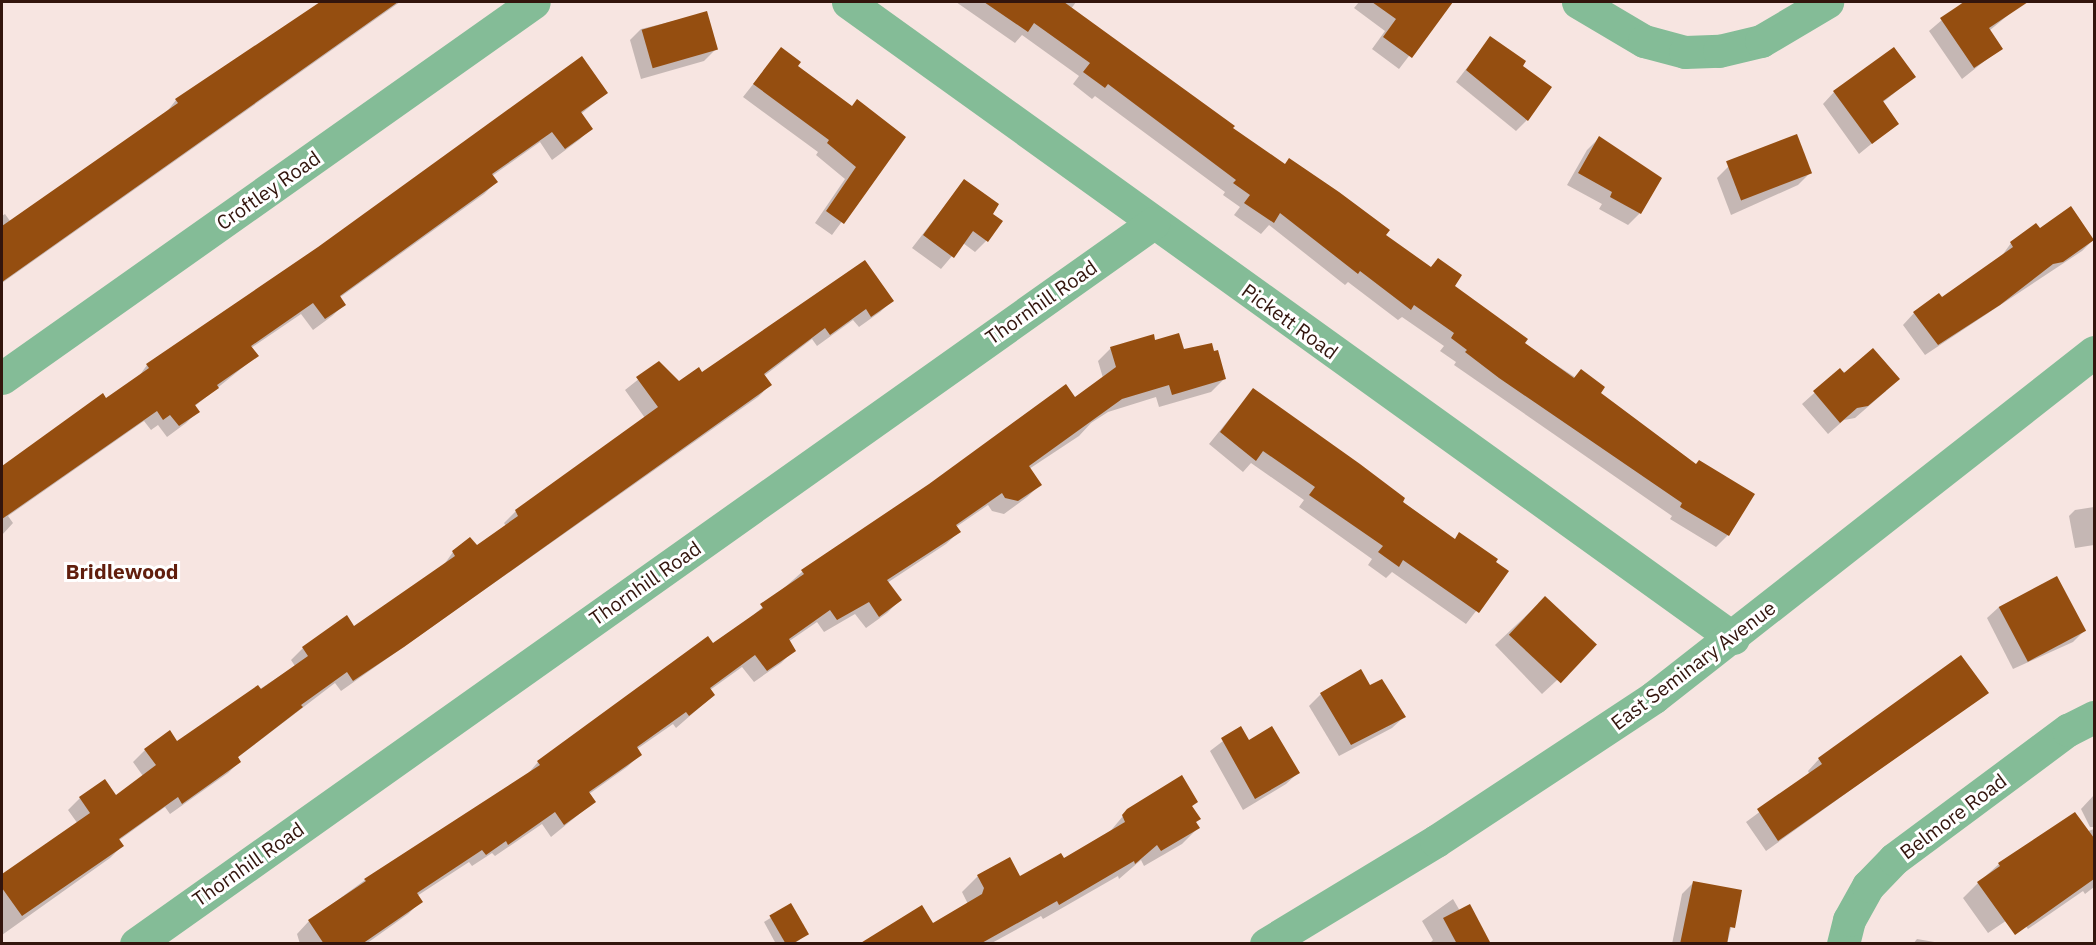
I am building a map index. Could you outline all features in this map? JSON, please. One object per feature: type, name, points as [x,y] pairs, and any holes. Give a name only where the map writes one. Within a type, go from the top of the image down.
[{"type":"street","name":"Croftley Road","points":[[2,378],[534,2]]},
{"type":"street","name":"Pickett Road","points":[[848,2],[1733,638]]},
{"type":"street","points":[[1578,2],[1644,41],[1685,52],[1719,51],[1761,41],[1827,2]]},
{"type":"street","name":"Thornhill Road","points":[[136,944],[1153,223]]},
{"type":"street","name":"East Seminary Avenue","points":[[1266,944],[1436,841],[1572,753],[1733,638],[2094,352]]},
{"type":"street","name":"Belmore Road","points":[[1843,944],[1849,920],[1868,886],[1894,859],[2068,730],[2094,717]]},
{"type":"building","points":[[320,2],[398,2],[2,282],[2,226],[178,103],[175,99]]},
{"type":"building","points":[[984,2],[1064,2],[1285,164],[1289,158],[1339,192],[1390,230],[1386,235],[1431,267],[1438,258],[1462,275],[1455,286],[1528,339],[1525,343],[1574,378],[1581,369],[1605,387],[1601,393],[1696,464],[1699,460],[1755,494],[1729,536],[1680,507],[1682,503],[1499,378],[1451,338],[1454,333],[1414,305],[1411,310],[1360,271],[1358,274],[1280,213],[1274,223],[1244,203],[1250,195],[1233,183],[1236,180],[1108,84],[1105,88],[1083,72],[1090,63],[1034,23],[1028,32]]},
{"type":"building","points":[[1372,2],[1453,2],[1412,58],[1383,37],[1396,19]]},
{"type":"building","points":[[1964,2],[2028,2],[1989,28],[2003,49],[1974,68],[1940,18]]},
{"type":"building","points":[[707,11],[718,49],[653,68],[642,30]]},
{"type":"building","points":[[1490,36],[1526,61],[1523,66],[1552,87],[1528,121],[1466,70]]},
{"type":"building","points":[[781,47],[801,62],[798,66],[852,106],[857,99],[906,137],[844,224],[826,211],[856,167],[827,143],[829,140],[753,84]]},
{"type":"building","points":[[1894,47],[1916,77],[1883,101],[1899,124],[1872,144],[1833,91]]},
{"type":"building","points":[[582,56],[608,93],[581,112],[593,129],[565,149],[552,132],[492,174],[498,182],[340,296],[346,305],[325,319],[313,303],[251,346],[259,356],[217,385],[219,388],[195,405],[200,412],[179,426],[170,415],[163,420],[157,411],[2,519],[2,466],[103,393],[106,398],[149,368],[146,364],[318,247]]},
{"type":"building","points":[[1797,134],[1812,173],[1741,200],[1726,161]]},
{"type":"building","points":[[1599,136],[1662,178],[1641,214],[1610,197],[1612,192],[1578,173]]},
{"type":"building","points":[[964,179],[999,204],[993,214],[1003,221],[988,242],[973,231],[954,258],[923,235]]},
{"type":"building","points":[[2071,206],[2094,240],[2063,262],[2053,264],[2000,305],[1938,345],[1913,312],[1939,293],[1942,297],[2013,247],[2010,242],[2036,223],[2040,228]]},
{"type":"building","points":[[865,260],[894,301],[871,317],[866,309],[830,335],[825,328],[764,374],[772,385],[404,647],[353,681],[347,672],[301,705],[303,707],[238,757],[241,762],[182,804],[178,797],[119,839],[124,846],[22,916],[2,888],[2,874],[90,813],[79,797],[105,779],[116,795],[156,765],[144,749],[170,730],[177,741],[258,685],[261,689],[308,656],[302,647],[347,615],[354,626],[455,556],[452,551],[470,537],[477,545],[518,516],[515,510],[658,407],[636,377],[659,361],[679,381],[699,367],[702,372]]},
{"type":"building","points":[[1179,333],[1184,349],[1212,343],[1214,351],[1218,350],[1226,379],[1172,395],[1169,385],[1122,399],[1029,466],[1042,485],[1018,501],[1005,498],[1002,493],[956,525],[961,532],[887,580],[902,600],[879,617],[869,602],[837,620],[830,610],[789,639],[796,651],[767,671],[755,655],[710,688],[715,695],[689,716],[686,712],[637,747],[642,755],[589,792],[596,802],[564,825],[555,812],[508,845],[506,841],[486,855],[482,850],[417,893],[423,902],[362,944],[324,944],[308,920],[366,881],[364,879],[540,765],[537,761],[708,636],[713,643],[763,608],[760,604],[804,574],[801,570],[929,484],[1066,384],[1075,397],[1116,367],[1110,347],[1154,334],[1155,340]]},
{"type":"building","points":[[1873,348],[1900,379],[1868,406],[1857,408],[1840,423],[1813,391],[1840,368],[1844,373]]},
{"type":"building","points":[[1253,388],[1360,464],[1405,498],[1403,502],[1455,539],[1459,532],[1498,559],[1496,562],[1509,571],[1479,613],[1403,560],[1399,567],[1378,552],[1383,546],[1309,495],[1315,487],[1263,451],[1256,461],[1220,432]]},
{"type":"building","points":[[2057,576],[2086,631],[2028,662],[1999,607]]},
{"type":"building","points":[[1545,596],[1597,644],[1561,683],[1509,635]]},
{"type":"building","points":[[1961,655],[1989,693],[1778,841],[1757,809],[1822,764],[1818,758]]},
{"type":"building","points":[[1361,669],[1370,685],[1382,679],[1406,717],[1351,745],[1320,693]]},
{"type":"building","points":[[1241,726],[1249,740],[1272,726],[1300,773],[1255,799],[1221,738]]},
{"type":"building","points":[[1182,775],[1198,802],[1192,806],[1201,819],[1196,822],[1200,828],[1161,851],[1157,845],[1135,864],[1134,861],[1059,905],[1057,901],[980,944],[859,944],[922,905],[933,923],[982,894],[984,888],[977,875],[1010,857],[1020,876],[1061,853],[1064,858],[1125,822],[1122,815],[1127,809]]},
{"type":"building","points":[[2075,812],[2094,838],[2094,879],[2015,935],[1977,882],[2000,866],[1998,863]]},
{"type":"building","points":[[1693,881],[1742,890],[1735,928],[1730,927],[1727,944],[1680,944]]},
{"type":"building","points":[[791,903],[809,934],[792,944],[786,944],[769,915]]},
{"type":"building","points":[[1470,904],[1491,944],[1457,944],[1443,918]]},
{"type":"district","name":"Bridlewood","points":[[122,571]]}]
